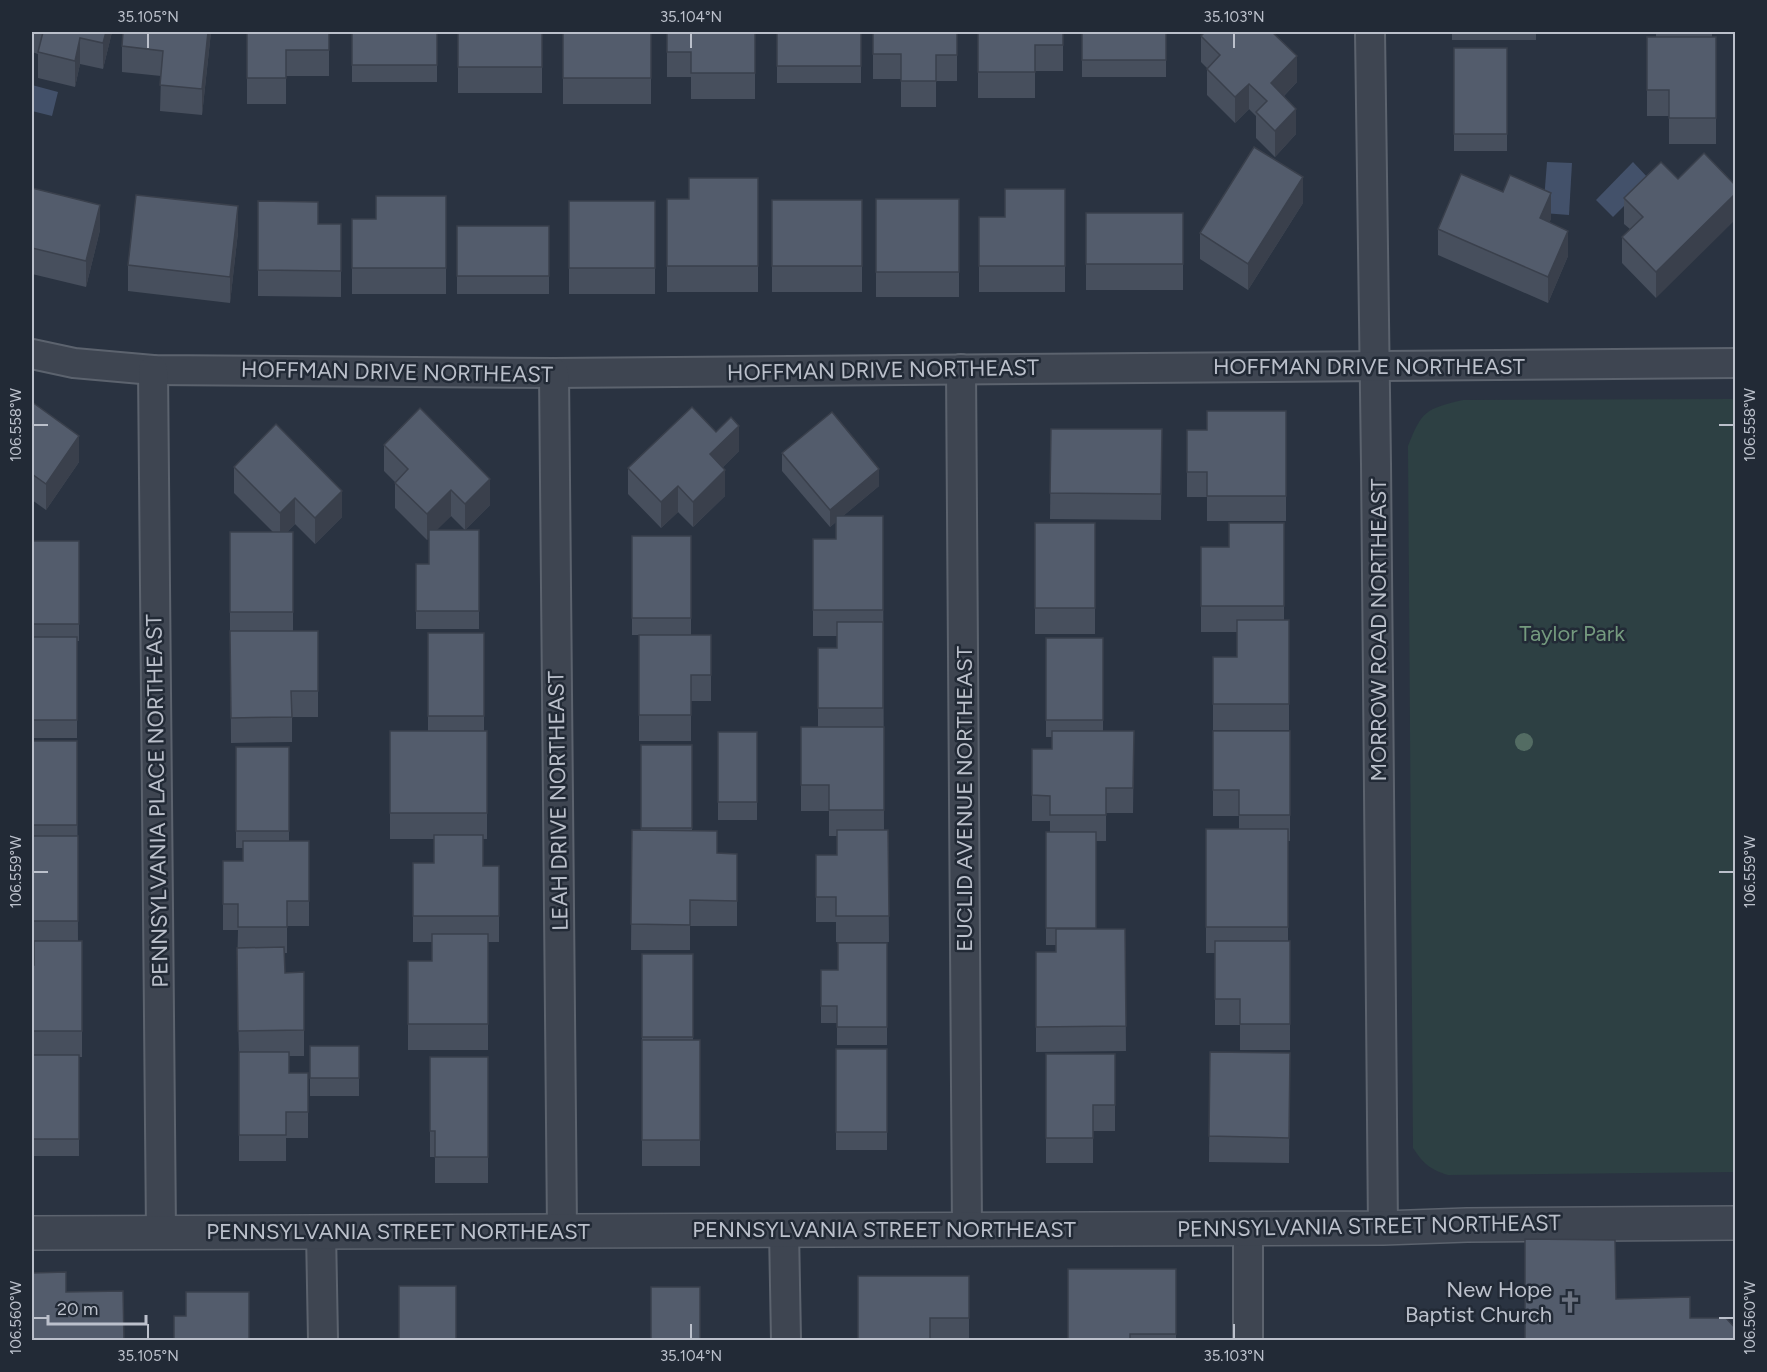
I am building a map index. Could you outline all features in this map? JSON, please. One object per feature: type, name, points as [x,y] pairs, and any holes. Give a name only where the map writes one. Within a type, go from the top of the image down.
[{"type":"street","name":"MORROW ROAD NORTHEAST","points":[[1370,32],[1383,1228]]},
{"type":"street","name":"HOFFMAN DRIVE NORTHEAST","points":[[32,354],[74,363],[153,370],[554,373],[1736,363]]},
{"type":"street","name":"EUCLID AVENUE NORTHEAST","points":[[961,369],[967,1229]]},
{"type":"street","name":"PENNSYLVANIA PLACE NORTHEAST","points":[[153,370],[161,1232]]},
{"type":"street","name":"LEAH DRIVE NORTHEAST","points":[[554,373],[562,1229]]},
{"type":"street","name":"PENNSYLVANIA STREET NORTHEAST","points":[[32,1233],[562,1229],[1383,1228],[1736,1223]]},
{"type":"street","points":[[1248,1228],[1248,1341]]},
{"type":"street","points":[[784,1230],[786,1341]]},
{"type":"street","points":[[321,1231],[323,1341]]},
{"type":"green space","name":"Taylor Park","points":[[1463,400],[1736,400],[1735,1172],[1448,1175],[1441,1173],[1431,1168],[1413,1148],[1408,446],[1417,425],[1427,413],[1441,406]]},
{"type":"water","points":[[32,85],[58,92],[52,116],[32,111]]},
{"type":"water","points":[[1547,162],[1572,163],[1569,215],[1543,213]]},
{"type":"water","points":[[1633,162],[1650,180],[1613,217],[1596,200]]},
{"type":"building","points":[[43,32],[106,32],[103,43],[80,38],[75,61],[38,52]]},
{"type":"building","points":[[123,32],[208,32],[202,89],[160,85],[163,51],[122,46]]},
{"type":"building","points":[[247,32],[329,32],[329,50],[286,50],[286,78],[247,78]]},
{"type":"building","points":[[352,32],[437,32],[437,65],[352,65]]},
{"type":"building","points":[[458,32],[542,32],[542,67],[458,67]]},
{"type":"building","points":[[563,32],[651,32],[651,78],[563,78]]},
{"type":"building","points":[[667,32],[755,32],[755,73],[691,73],[691,52],[667,52]]},
{"type":"building","points":[[777,32],[861,32],[861,66],[777,66]]},
{"type":"building","points":[[873,32],[957,32],[957,55],[936,55],[936,81],[901,81],[901,54],[873,54]]},
{"type":"building","points":[[978,32],[1063,32],[1063,45],[1035,45],[1035,72],[978,72]]},
{"type":"building","points":[[1082,32],[1166,32],[1166,60],[1082,60]]},
{"type":"building","points":[[1205,32],[1272,32],[1297,56],[1271,83],[1296,109],[1275,131],[1256,112],[1267,101],[1249,84],[1235,97],[1207,69],[1220,55],[1201,36]]},
{"type":"building","points":[[1647,37],[1716,37],[1716,118],[1669,118],[1669,90],[1647,90]]},
{"type":"building","points":[[1454,48],[1507,48],[1507,134],[1454,134]]},
{"type":"building","points":[[1254,147],[1303,177],[1248,264],[1200,233]]},
{"type":"building","points":[[1704,153],[1736,186],[1736,193],[1656,272],[1622,237],[1643,217],[1624,198],[1661,162],[1678,179]]},
{"type":"building","points":[[1461,174],[1503,192],[1510,175],[1551,193],[1540,218],[1568,231],[1548,277],[1438,229]]},
{"type":"building","points":[[689,178],[758,178],[758,266],[667,266],[667,199],[689,199]]},
{"type":"building","points":[[32,188],[100,205],[86,261],[32,248]]},
{"type":"building","points":[[1005,189],[1065,189],[1065,266],[979,266],[979,217],[1005,217]]},
{"type":"building","points":[[136,195],[238,206],[230,277],[128,265]]},
{"type":"building","points":[[376,196],[446,196],[446,268],[352,268],[352,219],[376,219]]},
{"type":"building","points":[[876,199],[959,199],[959,272],[876,272]]},
{"type":"building","points":[[772,200],[862,200],[862,266],[772,266]]},
{"type":"building","points":[[258,201],[318,202],[318,224],[341,224],[341,271],[258,270]]},
{"type":"building","points":[[569,201],[655,201],[655,268],[569,268]]},
{"type":"building","points":[[1086,213],[1183,213],[1183,264],[1086,264]]},
{"type":"building","points":[[457,226],[549,226],[549,276],[457,276]]},
{"type":"building","points":[[32,402],[79,436],[46,484],[32,474]]},
{"type":"building","points":[[692,407],[716,432],[731,417],[739,426],[710,454],[725,470],[693,502],[678,486],[661,502],[628,468]]},
{"type":"building","points":[[420,408],[490,479],[465,504],[451,490],[427,514],[395,483],[408,469],[384,445]]},
{"type":"building","points":[[1207,411],[1286,411],[1286,496],[1207,496],[1207,472],[1187,472],[1187,430],[1207,430]]},
{"type":"building","points":[[832,412],[879,469],[830,510],[782,453]]},
{"type":"building","points":[[276,424],[342,491],[315,518],[295,498],[280,513],[234,467]]},
{"type":"building","points":[[1051,429],[1162,429],[1161,494],[1050,493]]},
{"type":"building","points":[[836,516],[883,516],[883,610],[813,610],[813,539],[836,539]]},
{"type":"building","points":[[1035,523],[1095,523],[1095,608],[1035,608]]},
{"type":"building","points":[[1229,523],[1284,523],[1284,606],[1201,606],[1201,547],[1229,547]]},
{"type":"building","points":[[429,530],[479,530],[479,611],[416,611],[416,564],[429,564]]},
{"type":"building","points":[[230,532],[293,532],[293,612],[230,612]]},
{"type":"building","points":[[632,536],[691,536],[691,618],[632,618]]},
{"type":"building","points":[[32,541],[79,541],[79,624],[32,624]]},
{"type":"building","points":[[1237,620],[1289,620],[1289,704],[1213,704],[1213,657],[1237,657]]},
{"type":"building","points":[[837,622],[883,622],[883,708],[818,708],[818,648],[837,648]]},
{"type":"building","points":[[230,631],[318,631],[318,691],[291,691],[292,717],[231,718]]},
{"type":"building","points":[[428,633],[484,633],[484,716],[428,716]]},
{"type":"building","points":[[639,635],[711,635],[711,675],[691,675],[691,715],[639,715]]},
{"type":"building","points":[[32,637],[77,637],[77,720],[32,720]]},
{"type":"building","points":[[1046,638],[1103,638],[1103,720],[1046,720]]},
{"type":"building","points":[[801,727],[884,727],[884,810],[829,810],[829,785],[801,785]]},
{"type":"building","points":[[390,731],[487,731],[487,813],[390,813]]},
{"type":"building","points":[[1052,731],[1134,731],[1133,788],[1106,788],[1106,815],[1050,815],[1050,796],[1032,795],[1032,749],[1052,749]]},
{"type":"building","points":[[1213,731],[1290,731],[1290,815],[1239,815],[1239,790],[1213,790]]},
{"type":"building","points":[[718,732],[757,732],[757,802],[718,802]]},
{"type":"building","points":[[32,741],[77,741],[77,825],[32,825]]},
{"type":"building","points":[[641,745],[692,745],[692,828],[641,828]]},
{"type":"building","points":[[236,747],[289,747],[289,831],[236,831]]},
{"type":"building","points":[[1206,829],[1288,829],[1288,927],[1206,927]]},
{"type":"building","points":[[632,830],[717,831],[717,853],[737,854],[737,901],[690,900],[690,925],[631,924]]},
{"type":"building","points":[[837,830],[888,830],[889,916],[836,916],[836,897],[816,897],[816,855],[837,855]]},
{"type":"building","points":[[1046,832],[1096,832],[1096,928],[1046,928]]},
{"type":"building","points":[[434,835],[483,835],[483,866],[499,866],[499,916],[413,916],[413,863],[434,863]]},
{"type":"building","points":[[32,836],[78,836],[78,921],[32,921]]},
{"type":"building","points":[[243,841],[309,841],[309,901],[287,901],[287,927],[238,927],[238,904],[223,904],[223,861],[243,861]]},
{"type":"building","points":[[1056,929],[1125,929],[1126,1026],[1036,1027],[1036,952],[1056,952]]},
{"type":"building","points":[[432,934],[488,934],[488,1024],[408,1024],[408,961],[432,961]]},
{"type":"building","points":[[34,941],[82,941],[82,1031],[32,1031]]},
{"type":"building","points":[[1215,941],[1290,941],[1290,1024],[1240,1024],[1240,999],[1215,999]]},
{"type":"building","points":[[838,943],[887,943],[887,1027],[837,1027],[837,1006],[821,1006],[821,970],[838,970]]},
{"type":"building","points":[[284,947],[285,973],[304,972],[304,1030],[238,1031],[237,948]]},
{"type":"building","points":[[642,954],[693,954],[693,1037],[642,1037]]},
{"type":"building","points":[[642,1040],[700,1040],[700,1140],[642,1140]]},
{"type":"building","points":[[310,1046],[359,1046],[359,1078],[310,1078]]},
{"type":"building","points":[[836,1049],[887,1049],[887,1132],[836,1132]]},
{"type":"building","points":[[239,1052],[289,1052],[289,1073],[308,1073],[308,1112],[286,1112],[286,1135],[239,1135]]},
{"type":"building","points":[[1210,1052],[1290,1053],[1289,1138],[1209,1136]]},
{"type":"building","points":[[1046,1054],[1115,1054],[1115,1105],[1093,1105],[1093,1138],[1046,1138]]},
{"type":"building","points":[[32,1055],[79,1055],[79,1139],[32,1139]]},
{"type":"building","points":[[430,1057],[488,1057],[488,1157],[435,1157],[435,1131],[430,1131]]},
{"type":"building","points":[[1525,1239],[1615,1240],[1616,1299],[1690,1297],[1690,1318],[1726,1318],[1736,1329],[1736,1341],[1525,1341]]},
{"type":"building","points":[[1068,1269],[1176,1269],[1176,1334],[1130,1334],[1130,1341],[1068,1341]]},
{"type":"building","points":[[66,1272],[66,1292],[123,1291],[124,1341],[32,1341],[32,1273]]},
{"type":"building","points":[[858,1276],[969,1276],[969,1318],[930,1318],[930,1341],[858,1341]]},
{"type":"building","points":[[399,1286],[456,1286],[456,1341],[399,1341]]},
{"type":"building","points":[[651,1287],[700,1287],[700,1341],[651,1341]]},
{"type":"building","points":[[186,1292],[249,1292],[249,1341],[174,1341],[174,1316],[186,1316]]},
{"type":"place","name":"New Hope Baptist Church","points":[[1570,1302]]}]
